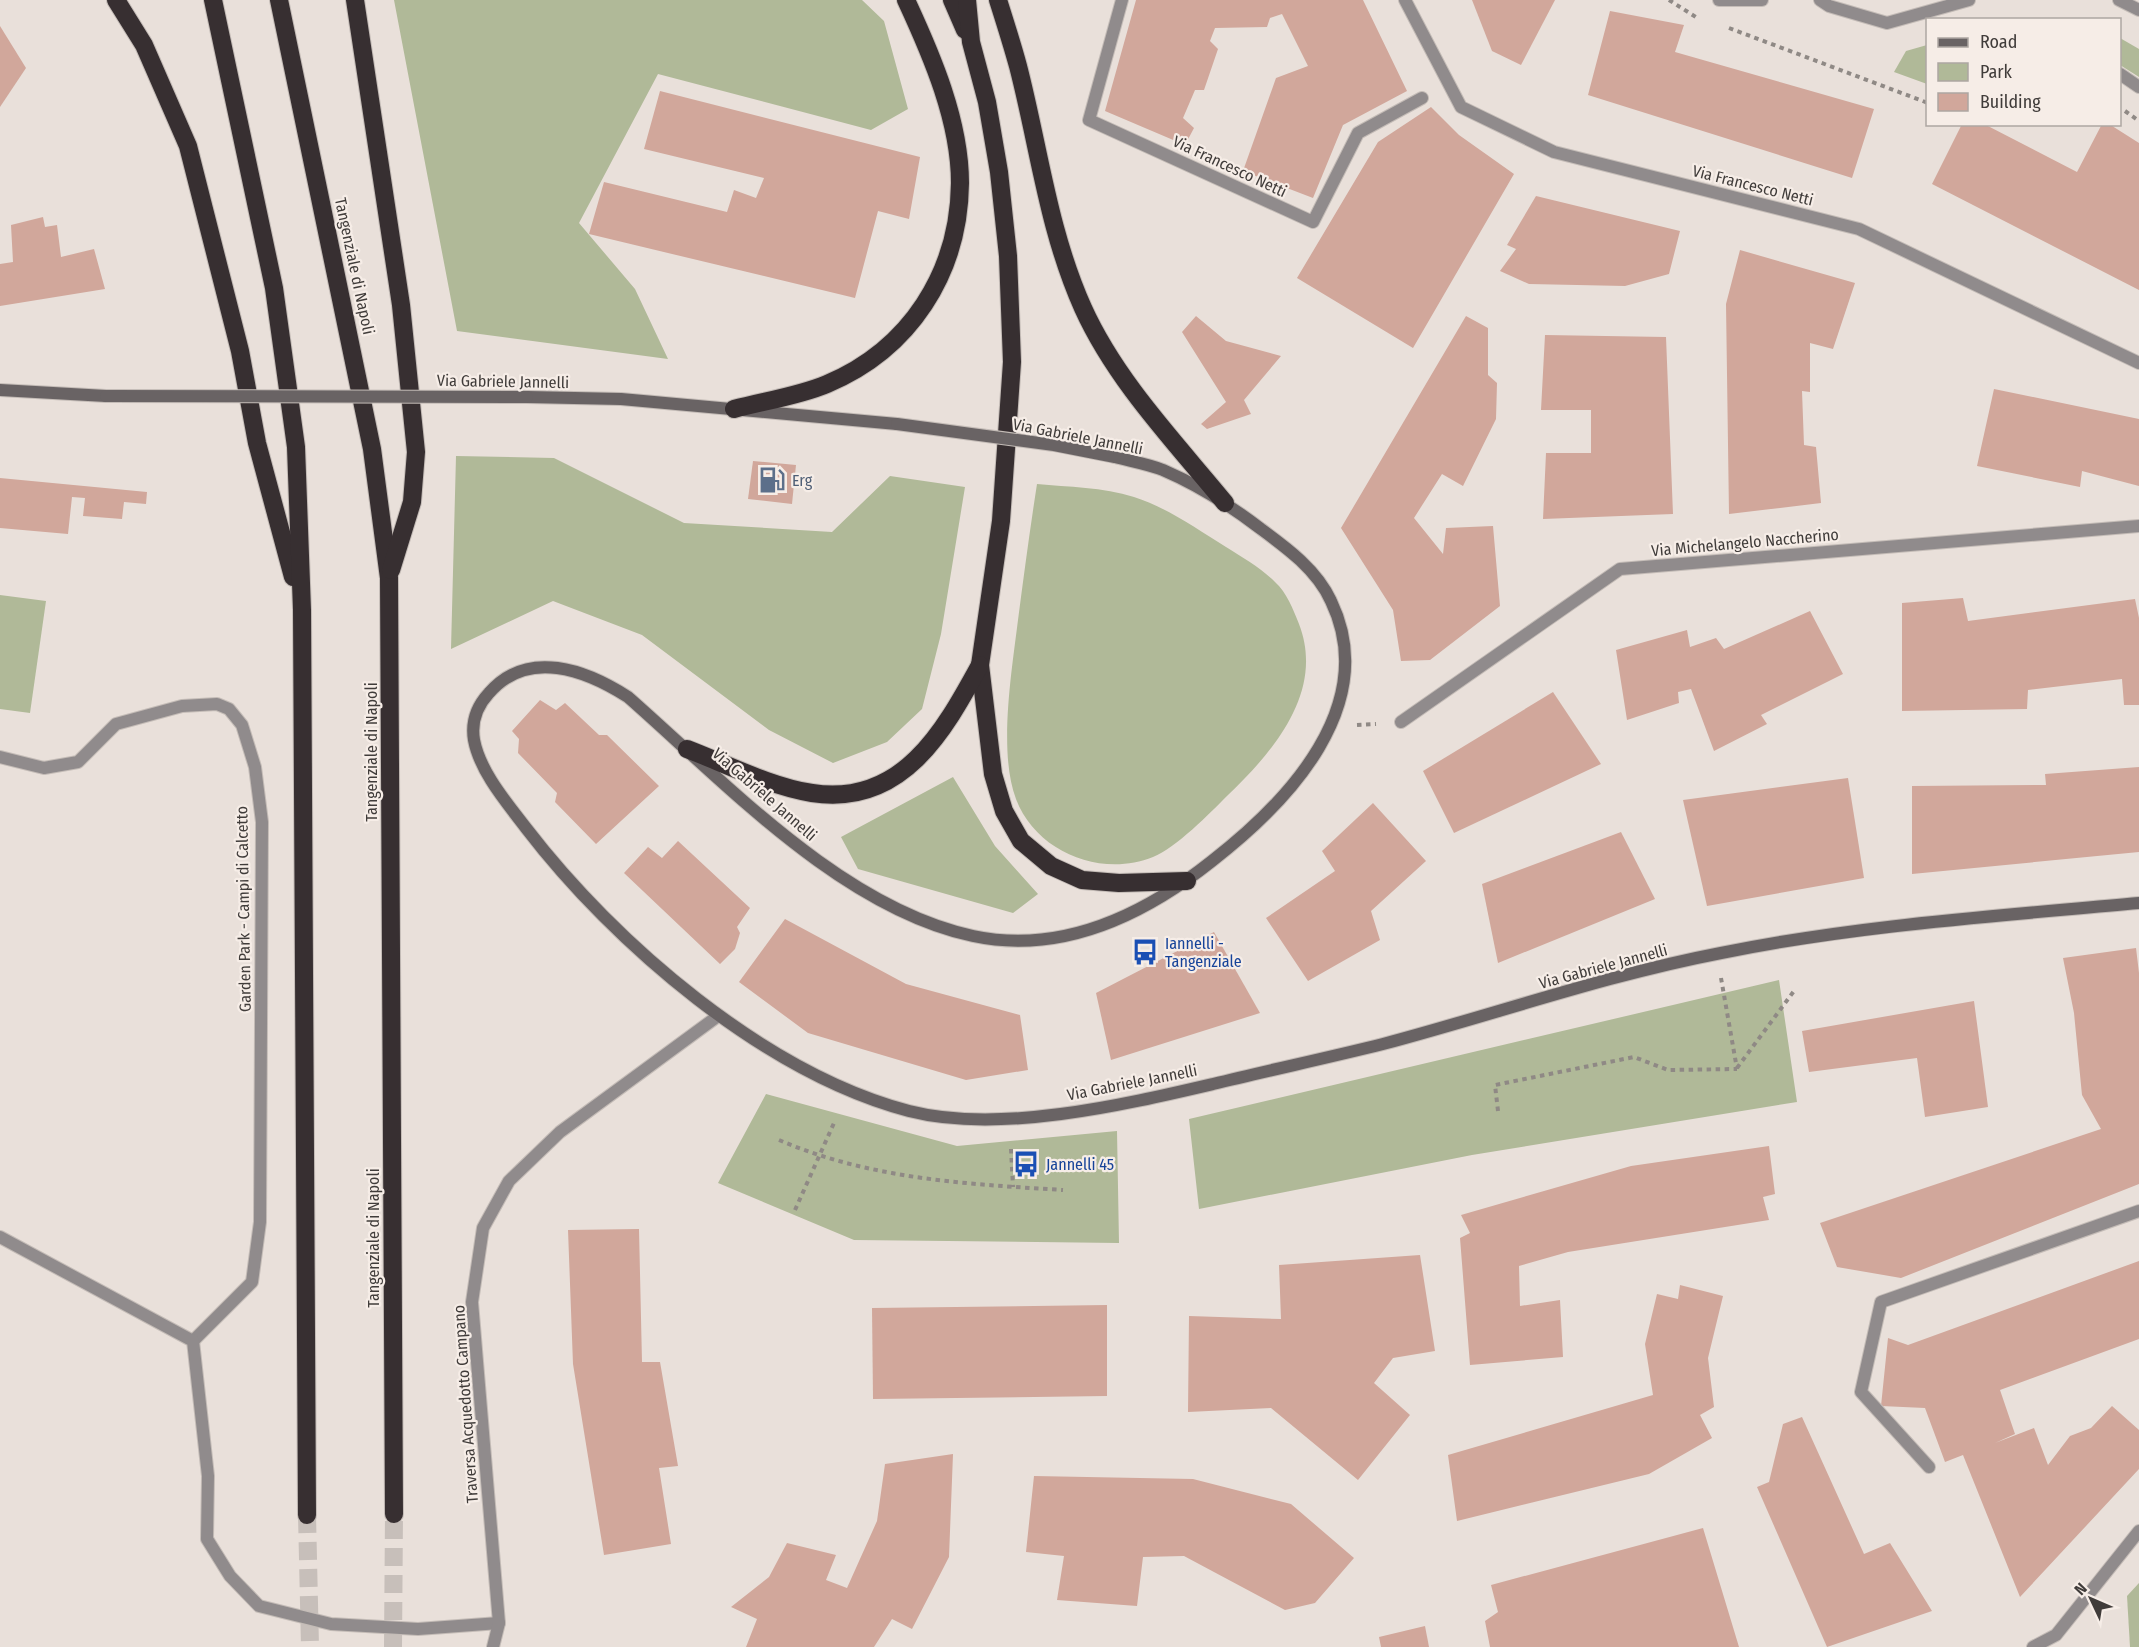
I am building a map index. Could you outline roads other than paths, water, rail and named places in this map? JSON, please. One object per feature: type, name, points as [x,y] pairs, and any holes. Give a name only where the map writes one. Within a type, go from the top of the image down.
[{"type":"highway","points":[[116,0],[144,45],[188,146],[240,351],[257,443],[302,610]]},
{"type":"highway","points":[[213,0],[274,288],[296,447],[302,610],[307,1515]]},
{"type":"highway","name":"Tangenziale di Napoli","points":[[279,0],[372,449],[389,578],[394,1514]]},
{"type":"highway","points":[[355,0],[401,305],[416,452],[412,502],[389,578]]},
{"type":"highway","points":[[734,409],[826,384],[864,363],[902,333],[933,294],[952,243],[960,183],[952,127],[929,50],[906,0]]},
{"type":"highway","points":[[952,0],[971,42],[987,102],[999,172],[1008,256],[1012,362],[1001,521],[980,665],[993,774],[1004,811],[1021,842],[1051,866],[1082,880],[1119,884],[1186,881]]},
{"type":"highway","points":[[967,0],[971,42]]},
{"type":"highway","points":[[998,0],[1018,65],[1051,218],[1064,263],[1084,310],[1119,370],[1225,503]]},
{"type":"highway","points":[[687,749],[812,793],[841,795],[870,788],[903,772],[928,749],[951,718],[980,665]]},
{"type":"main road","name":"Via Gabriele Jannelli","points":[[0,390],[105,396],[621,399],[897,424],[1054,445],[1114,456],[1162,470],[1225,503],[1298,557],[1331,600],[1344,644],[1343,684],[1332,727],[1308,766],[1241,839],[1186,881],[1128,916],[1086,932],[1043,941],[972,936],[894,909],[857,889],[809,854],[628,697],[601,680],[576,670],[549,666],[522,670],[497,684],[481,702],[474,720],[474,739],[480,758],[501,796],[539,844],[656,965],[718,1016],[801,1068],[859,1094],[911,1111],[972,1119],[1054,1114],[1139,1101],[1382,1044],[1580,987],[1717,953],[1830,933],[2139,903]]},
{"type":"street","name":"Via Francesco Netti","points":[[1122,0],[1089,120],[1312,222],[1358,133],[1422,98]]},
{"type":"street","name":"Via Francesco Netti","points":[[1405,0],[1461,107],[1554,152],[1859,229],[2139,363]]},
{"type":"street","points":[[1719,0],[1762,0]]},
{"type":"street","points":[[1820,0],[1829,6],[1887,23],[1969,0]]},
{"type":"street","points":[[2125,1],[2139,10]]},
{"type":"street","points":[[2121,75],[2139,87]]},
{"type":"street","name":"Via Michelangelo Naccherino","points":[[1401,722],[1620,569],[2139,526]]},
{"type":"street","name":"Garden Park - Campi di Calcetto","points":[[0,757],[44,768],[78,762],[116,724],[182,706],[217,704],[229,708],[242,725],[255,766],[262,822],[260,1222],[252,1282],[193,1341]]},
{"type":"street","name":"Traversa Acquedotto Campano","points":[[493,1647],[499,1623],[472,1302],[483,1228],[508,1181],[560,1131],[718,1016]]},
{"type":"street","points":[[1929,1467],[1861,1392],[1881,1302],[2139,1211]]},
{"type":"street","points":[[0,1237],[193,1341],[208,1476],[207,1539],[230,1576],[259,1606],[331,1624],[418,1629],[499,1623]]},
{"type":"street","points":[[2033,1647],[2056,1635],[2139,1531]]},
{"type":"tunnel","points":[[393,1647],[394,1514]]},
{"type":"tunnel","points":[[307,1515],[310,1647]]},
{"type":"place","name":"Erg","points":[[772,480]]},
{"type":"place","name":"Iannelli - Tangenziale","points":[[1145,952]]},
{"type":"place","name":"Jannelli 45","points":[[1026,1164]]}]
